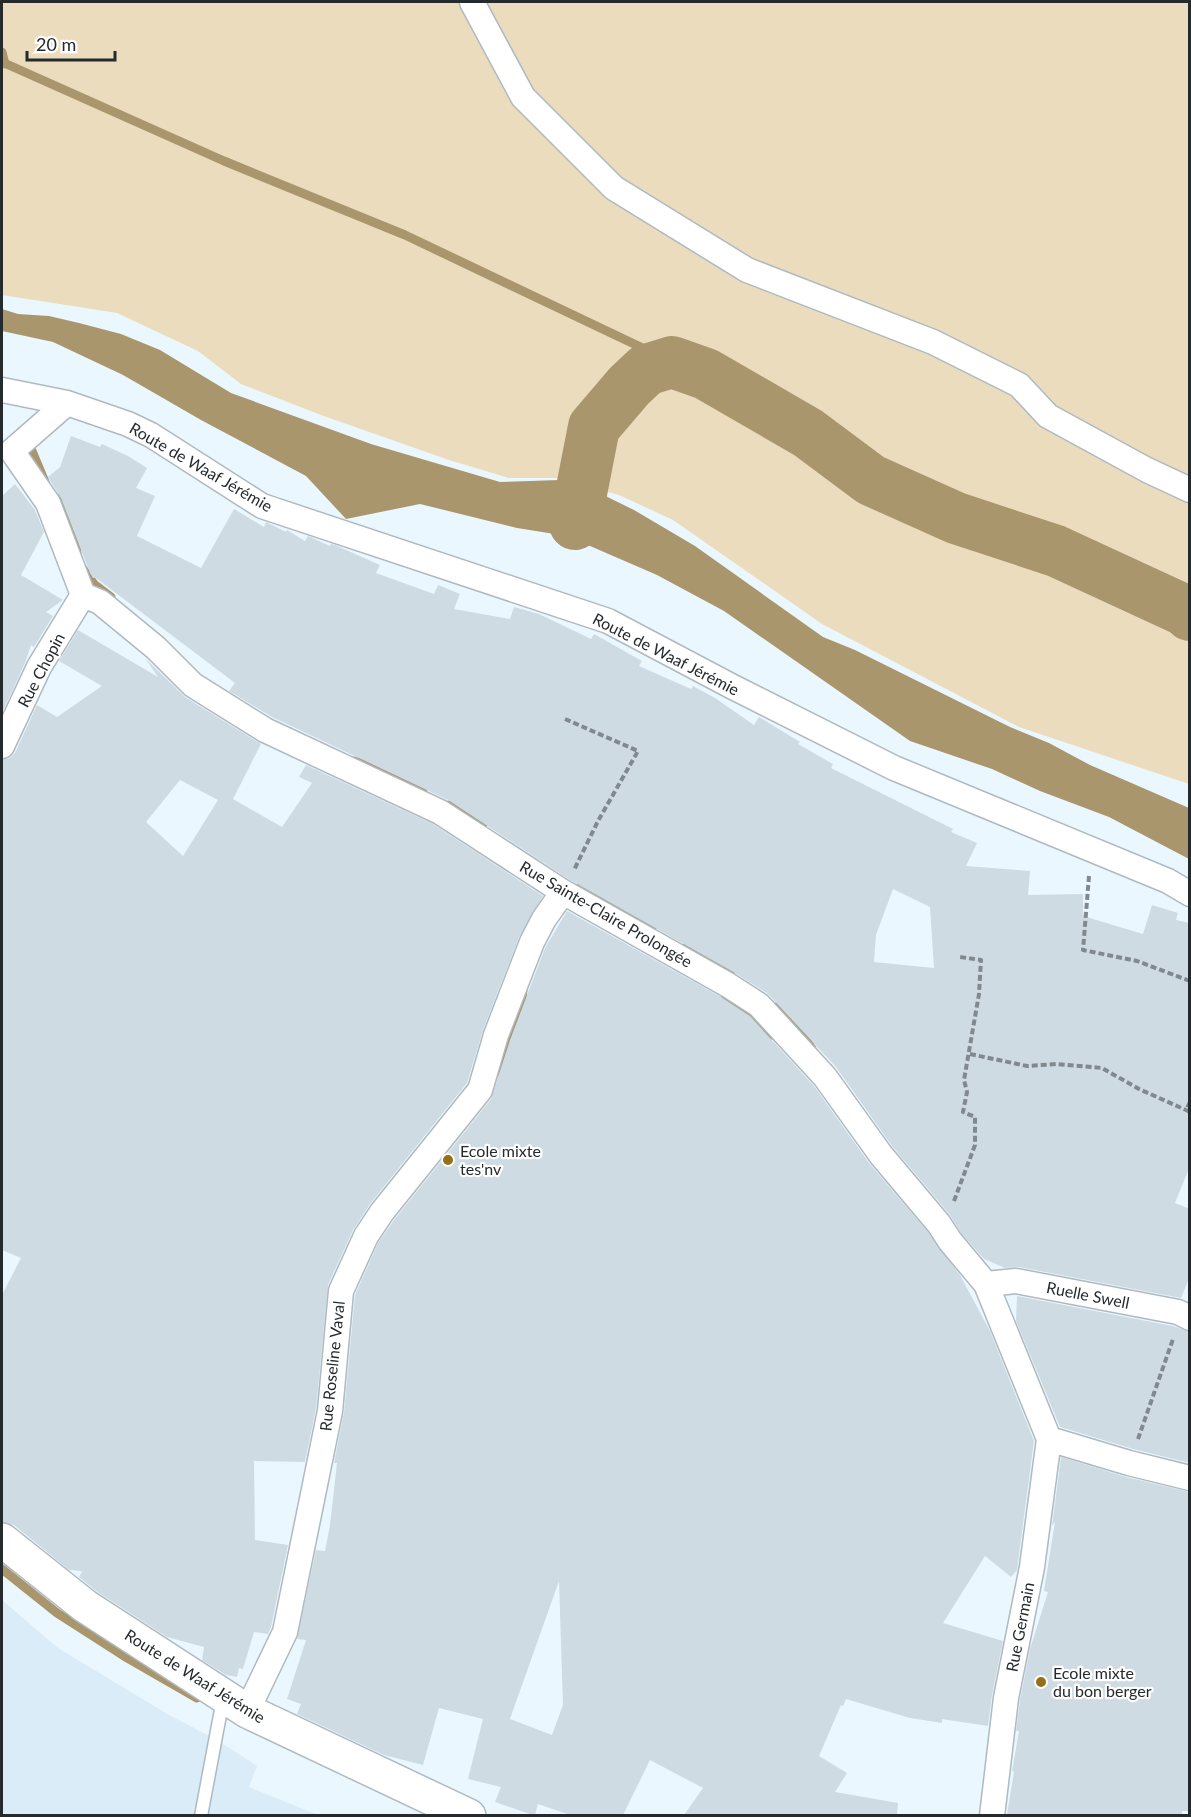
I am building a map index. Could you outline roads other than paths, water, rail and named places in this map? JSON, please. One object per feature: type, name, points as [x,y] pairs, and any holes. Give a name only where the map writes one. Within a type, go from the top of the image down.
[{"type":"street","points":[[472,2],[523,97],[614,188],[747,270],[933,342],[1019,385],[1048,416],[1147,470],[1190,490]]},
{"type":"street","name":"Route de Waaf Jérémie","points":[[2,390],[67,403],[128,424],[151,435],[262,506],[608,621],[894,768],[1168,881],[1190,894]]},
{"type":"street","points":[[67,403],[12,451],[48,503],[83,596]]},
{"type":"street","name":"Rue Chopin","points":[[2,746],[39,667],[83,596]]},
{"type":"street","name":"Rue Sainte-Claire Prolongée","points":[[83,596],[100,602],[156,648],[193,685],[247,719],[275,735],[441,812],[563,892],[728,985],[759,1005],[825,1077],[881,1155],[986,1284],[1049,1439]]},
{"type":"street","name":"Rue Roseline Vaval","points":[[236,1704],[285,1632],[330,1411],[341,1291],[366,1236],[382,1212],[480,1090],[496,1035],[532,942],[544,919],[563,892]]},
{"type":"street","name":"Ruelle Swell","points":[[986,1284],[1016,1281],[1184,1315]]},
{"type":"street","points":[[1049,1439],[1129,1463],[1190,1478]]},
{"type":"street","name":"Rue Germain","points":[[992,1815],[1006,1698],[1032,1567],[1049,1439]]},
{"type":"street","name":"Route de Waaf Jérémie","points":[[2,1540],[85,1606],[236,1704],[469,1815]]},
{"type":"lane","points":[[201,1815],[236,1704]]},
{"type":"waterway","points":[[2,52],[5,64]]},
{"type":"waterway","points":[[2,62],[224,161],[405,235],[672,362]]},
{"type":"waterway","points":[[575,524],[594,427],[646,370],[672,362],[706,374],[808,433],[871,480],[956,518],[1056,551],[1186,611],[1190,615]]},
{"type":"waterway","points":[[32,451],[45,482]]},
{"type":"waterway","points":[[56,498],[72,525],[77,557]]},
{"type":"waterway","points":[[83,569],[94,584],[111,597]]},
{"type":"waterway","points":[[354,761],[381,770],[423,792]]},
{"type":"waterway","points":[[449,805],[485,822]]},
{"type":"waterway","points":[[581,886],[652,928]]},
{"type":"waterway","points":[[705,959],[716,965],[686,947],[713,961],[731,975]]},
{"type":"waterway","points":[[495,1073],[521,1007],[523,990]]},
{"type":"waterway","points":[[725,995],[772,1035]]},
{"type":"waterway","points":[[776,1007],[796,1026],[812,1049]]},
{"type":"waterway","points":[[2,1569],[57,1613],[124,1656],[197,1698]]},
{"type":"place","name":"Ecole mixte tes'nv","points":[[448,1160]]},
{"type":"place","name":"Ecole mixte du bon berger","points":[[1041,1682]]}]
